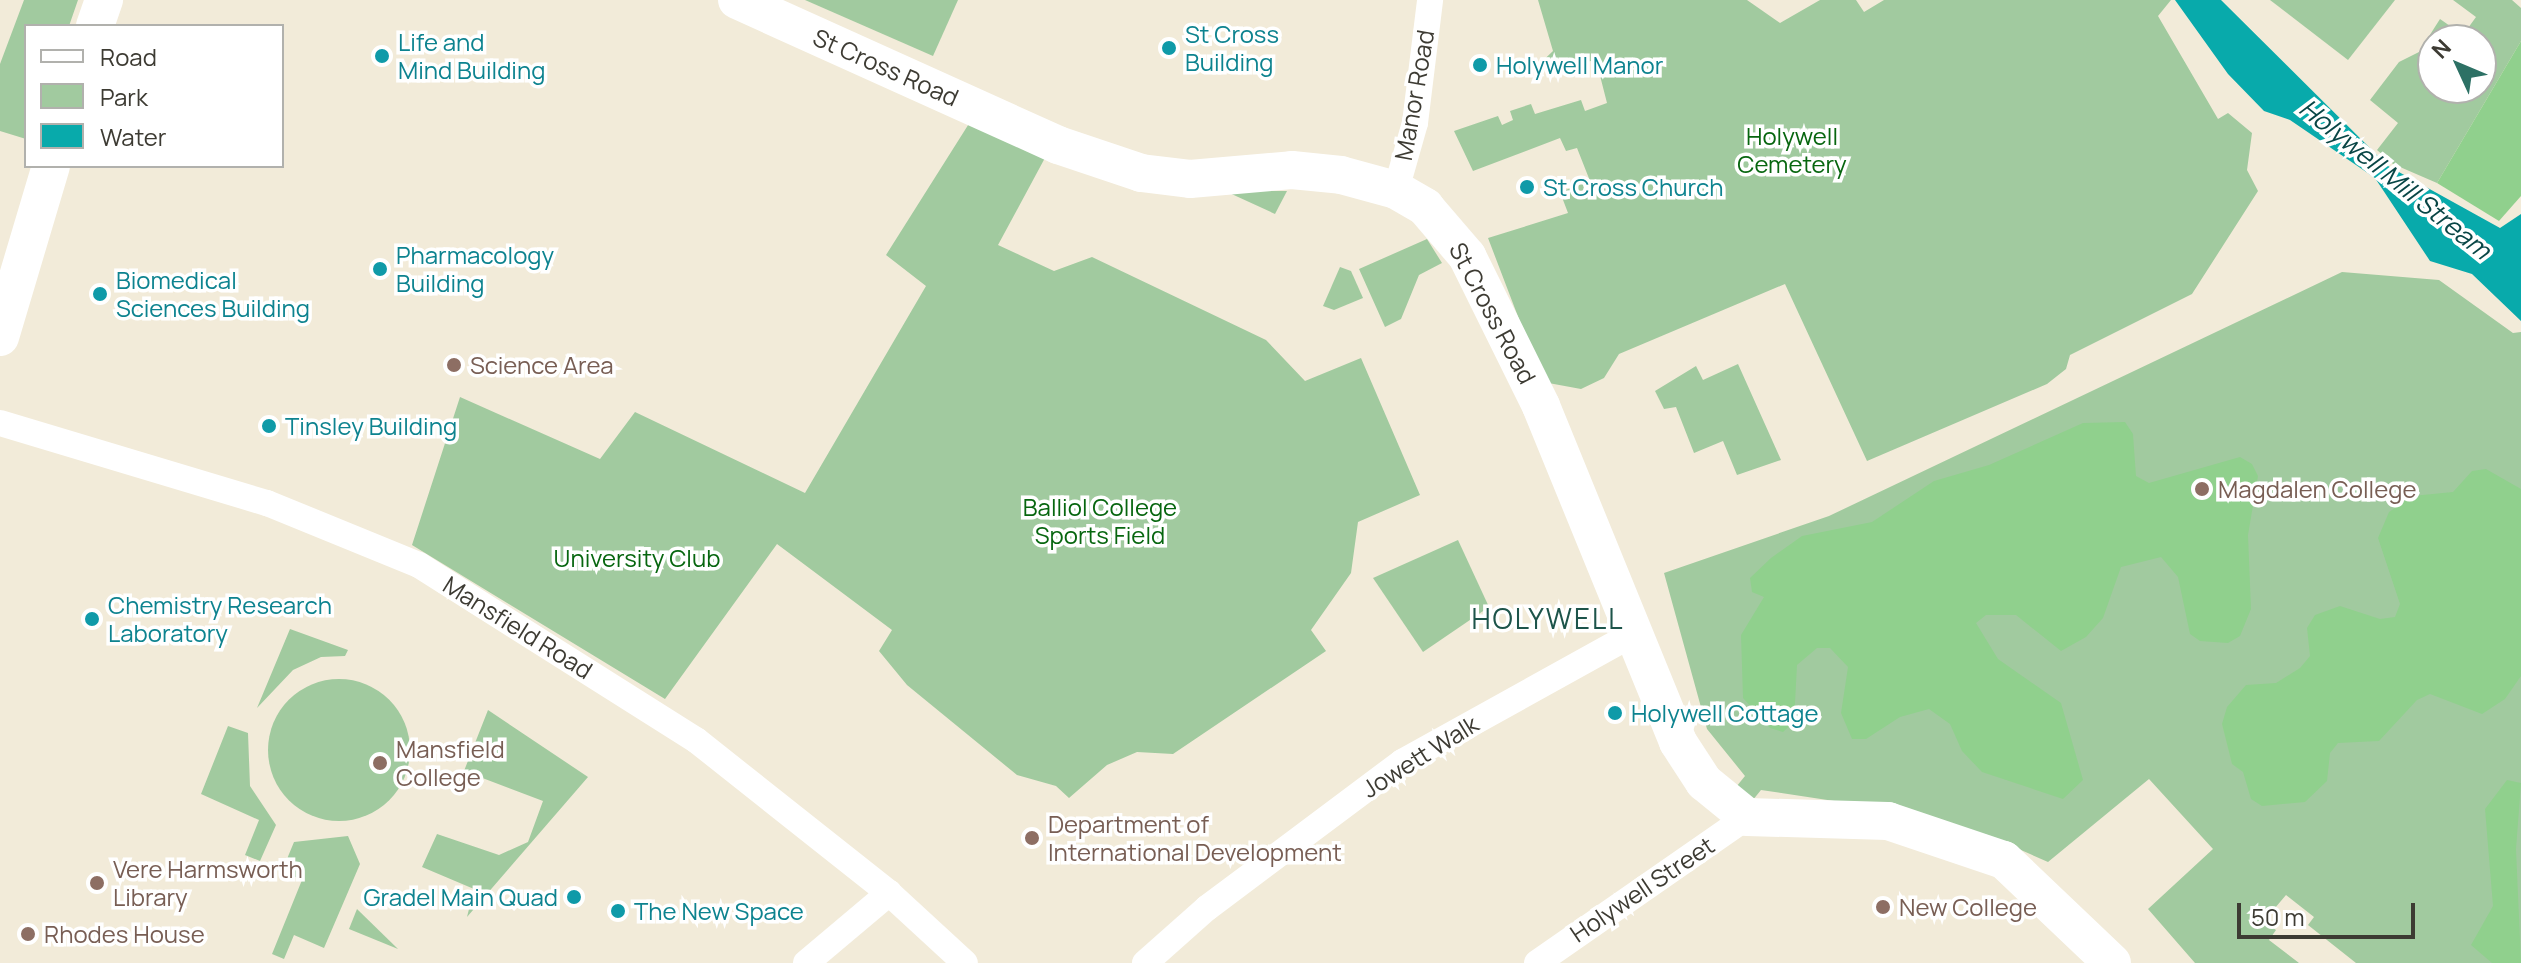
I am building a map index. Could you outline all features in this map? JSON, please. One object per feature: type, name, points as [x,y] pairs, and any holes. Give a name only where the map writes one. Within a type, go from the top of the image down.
[{"type":"street","points":[[96,24],[104,0]]},
{"type":"street","name":"St Cross Road","points":[[737,0],[1058,145],[1141,173],[1190,179],[1292,170],[1396,190],[1436,218],[1467,256],[1568,464],[1678,742],[1704,782],[1747,817]]},
{"type":"street","name":"Manor Road","points":[[1396,190],[1415,123],[1430,0]]},
{"type":"street","points":[[0,337],[50,168]]},
{"type":"street","name":"Mansfield Road","points":[[0,423],[267,503],[419,565],[696,740],[889,893],[965,963]]},
{"type":"street","name":"Jowett Walk","points":[[1145,963],[1207,908],[1402,762],[1637,632]]},
{"type":"street","points":[[1747,817],[1888,821],[1976,848],[2030,879],[2112,963]]},
{"type":"street","name":"Holywell Street","points":[[1537,963],[1747,817]]},
{"type":"street","points":[[806,963],[889,893]]},
{"type":"green space","points":[[24,0],[78,0],[70,24],[24,24],[24,138],[0,131],[0,64]]},
{"type":"green space","points":[[805,0],[958,0],[933,56]]},
{"type":"green space","name":"Holywell Cemetery","points":[[1538,0],[1747,0],[1780,23],[1820,0],[1856,0],[1864,12],[1884,0],[2171,0],[2158,16],[2218,119],[2228,113],[2252,133],[2247,170],[2258,191],[2192,294],[2070,355],[2066,369],[2047,384],[1867,461],[1785,284],[1619,354],[1604,378],[1581,389],[1543,382],[1488,238],[1568,213],[1560,192],[1590,181],[1577,148],[1566,151],[1560,138],[1473,171],[1454,131],[1498,116],[1502,125],[1513,120],[1510,111],[1531,104],[1535,114],[1581,100],[1585,111],[1607,103],[1596,60],[1530,73],[1553,51]]},
{"type":"green space","points":[[2270,0],[2395,0],[2348,60]]},
{"type":"green space","points":[[2453,0],[2512,0],[2521,8],[2521,41],[2497,82],[2497,24],[2471,24],[2476,17]]},
{"type":"green space","points":[[2521,41],[2521,196],[2499,221],[2437,183],[2484,104],[2497,104],[2497,82]]},
{"type":"green space","points":[[2417,53],[2417,104],[2484,104],[2437,183],[2393,164],[2377,150],[2398,123],[2370,100],[2399,62]]},
{"type":"green space","name":"Balliol College Sports Field","points":[[970,122],[1046,156],[998,245],[1054,271],[1092,257],[1266,340],[1305,381],[1361,358],[1420,495],[1358,522],[1351,573],[1311,630],[1326,651],[1173,754],[1137,752],[1107,765],[1069,798],[1056,786],[1017,775],[907,685],[879,651],[892,630],[777,544],[665,699],[412,545],[460,397],[600,459],[635,412],[805,493],[926,286],[886,255]]},
{"type":"green space","points":[[1225,191],[1287,191],[1275,214]]},
{"type":"green space","points":[[1427,239],[1442,263],[1419,275],[1401,319],[1385,327],[1359,269]]},
{"type":"green space","points":[[1340,267],[1351,271],[1363,298],[1334,310],[1323,306]]},
{"type":"green space","name":"Magdalen College","points":[[2342,272],[2439,280],[2513,333],[2521,332],[2521,963],[2356,963],[2308,925],[2314,917],[2286,895],[2264,921],[2276,930],[2269,940],[2299,963],[2195,963],[2148,909],[2213,849],[2149,779],[2048,862],[1987,835],[1834,801],[1761,790],[1748,806],[1732,792],[1745,776],[1707,729],[1664,573],[1829,516]]},
{"type":"green space","points":[[1738,364],[1781,460],[1737,475],[1723,441],[1694,453],[1676,407],[1664,409],[1655,391],[1696,366],[1703,380]]},
{"type":"green space","points":[[2125,422],[2133,434],[2136,476],[2149,483],[2240,457],[2252,464],[2258,476],[2248,535],[2251,609],[2240,636],[2228,643],[2200,641],[2190,634],[2178,577],[2161,557],[2121,567],[2103,618],[2086,637],[2061,651],[2016,615],[1986,615],[1976,623],[1998,659],[2061,703],[2083,780],[2063,799],[1982,772],[1962,751],[1950,724],[1929,709],[1900,717],[1866,739],[1852,739],[1841,713],[1848,667],[1830,648],[1817,648],[1797,665],[1794,722],[1783,732],[1770,728],[1743,698],[1741,635],[1764,597],[1752,592],[1750,578],[1771,558],[1802,536],[1872,522],[1934,481],[1989,465],[2083,423]]},
{"type":"green space","points":[[2486,469],[2521,489],[2521,676],[2505,699],[2482,714],[2430,694],[2417,700],[2379,741],[2338,743],[2330,753],[2327,781],[2305,802],[2262,806],[2251,799],[2243,772],[2232,764],[2222,724],[2227,707],[2246,685],[2276,683],[2300,668],[2310,656],[2307,628],[2315,615],[2340,606],[2380,619],[2395,617],[2400,604],[2378,538],[2389,512],[2412,496],[2453,492],[2472,471]]},
{"type":"green space","points":[[1458,540],[1489,607],[1423,652],[1373,578]]},
{"type":"green space","points":[[290,629],[348,650],[345,656],[321,657],[293,670],[257,708]]},
{"type":"green space","points":[[339,679],[366,684],[389,700],[405,723],[410,750],[405,777],[389,800],[366,816],[339,821],[312,816],[289,800],[273,777],[268,750],[273,723],[289,700],[312,684]]},
{"type":"green space","points":[[488,710],[588,777],[467,917],[474,889],[422,867],[437,834],[499,855],[528,842],[543,801],[464,771]]},
{"type":"green space","points":[[228,726],[248,733],[250,786],[276,825],[260,861],[245,855],[259,820],[201,794]]},
{"type":"green space","points":[[2507,780],[2521,783],[2516,849],[2521,963],[2492,963],[2471,945],[2493,906],[2485,809]]},
{"type":"green space","points":[[348,836],[360,864],[324,948],[294,935],[284,959],[272,954],[302,880],[282,871],[294,842]]},
{"type":"green space","points":[[357,909],[398,949],[349,929]]},
{"type":"water","name":"Holywell Mill Stream","points":[[2175,0],[2221,0],[2388,166],[2500,228],[2521,214],[2521,321],[2472,274],[2430,261],[2375,178],[2290,120],[2264,111],[2228,74]]},
{"type":"place","name":"St Cross Building","points":[[1169,48]]},
{"type":"place","name":"Life and Mind Building","points":[[382,56]]},
{"type":"place","name":"Holywell Manor","points":[[1480,65]]},
{"type":"place","name":"St Cross Church","points":[[1527,187]]},
{"type":"place","name":"Pharmacology Building","points":[[380,269]]},
{"type":"place","name":"Biomedical Sciences Building","points":[[100,294]]},
{"type":"place","name":"Science Area","points":[[454,365]]},
{"type":"place","name":"Tinsley Building","points":[[269,426]]},
{"type":"place","name":"Magdalen College","points":[[2202,489]]},
{"type":"place","name":"Chemistry Research Laboratory","points":[[92,619]]},
{"type":"place","name":"Holywell Cottage","points":[[1615,713]]},
{"type":"place","name":"Mansfield College","points":[[380,763]]},
{"type":"place","name":"Department of International Development","points":[[1032,838]]},
{"type":"place","name":"Vere Harmsworth Library","points":[[97,883]]},
{"type":"place","name":"Gradel Main Quad","points":[[574,897]]},
{"type":"place","name":"New College","points":[[1883,907]]},
{"type":"place","name":"The New Space","points":[[618,911]]},
{"type":"place","name":"Rhodes House","points":[[28,934]]},
{"type":"district","name":"HOLYWELL","points":[[1548,618]]},
{"type":"park label","name":"University Club","points":[[637,558]]}]
